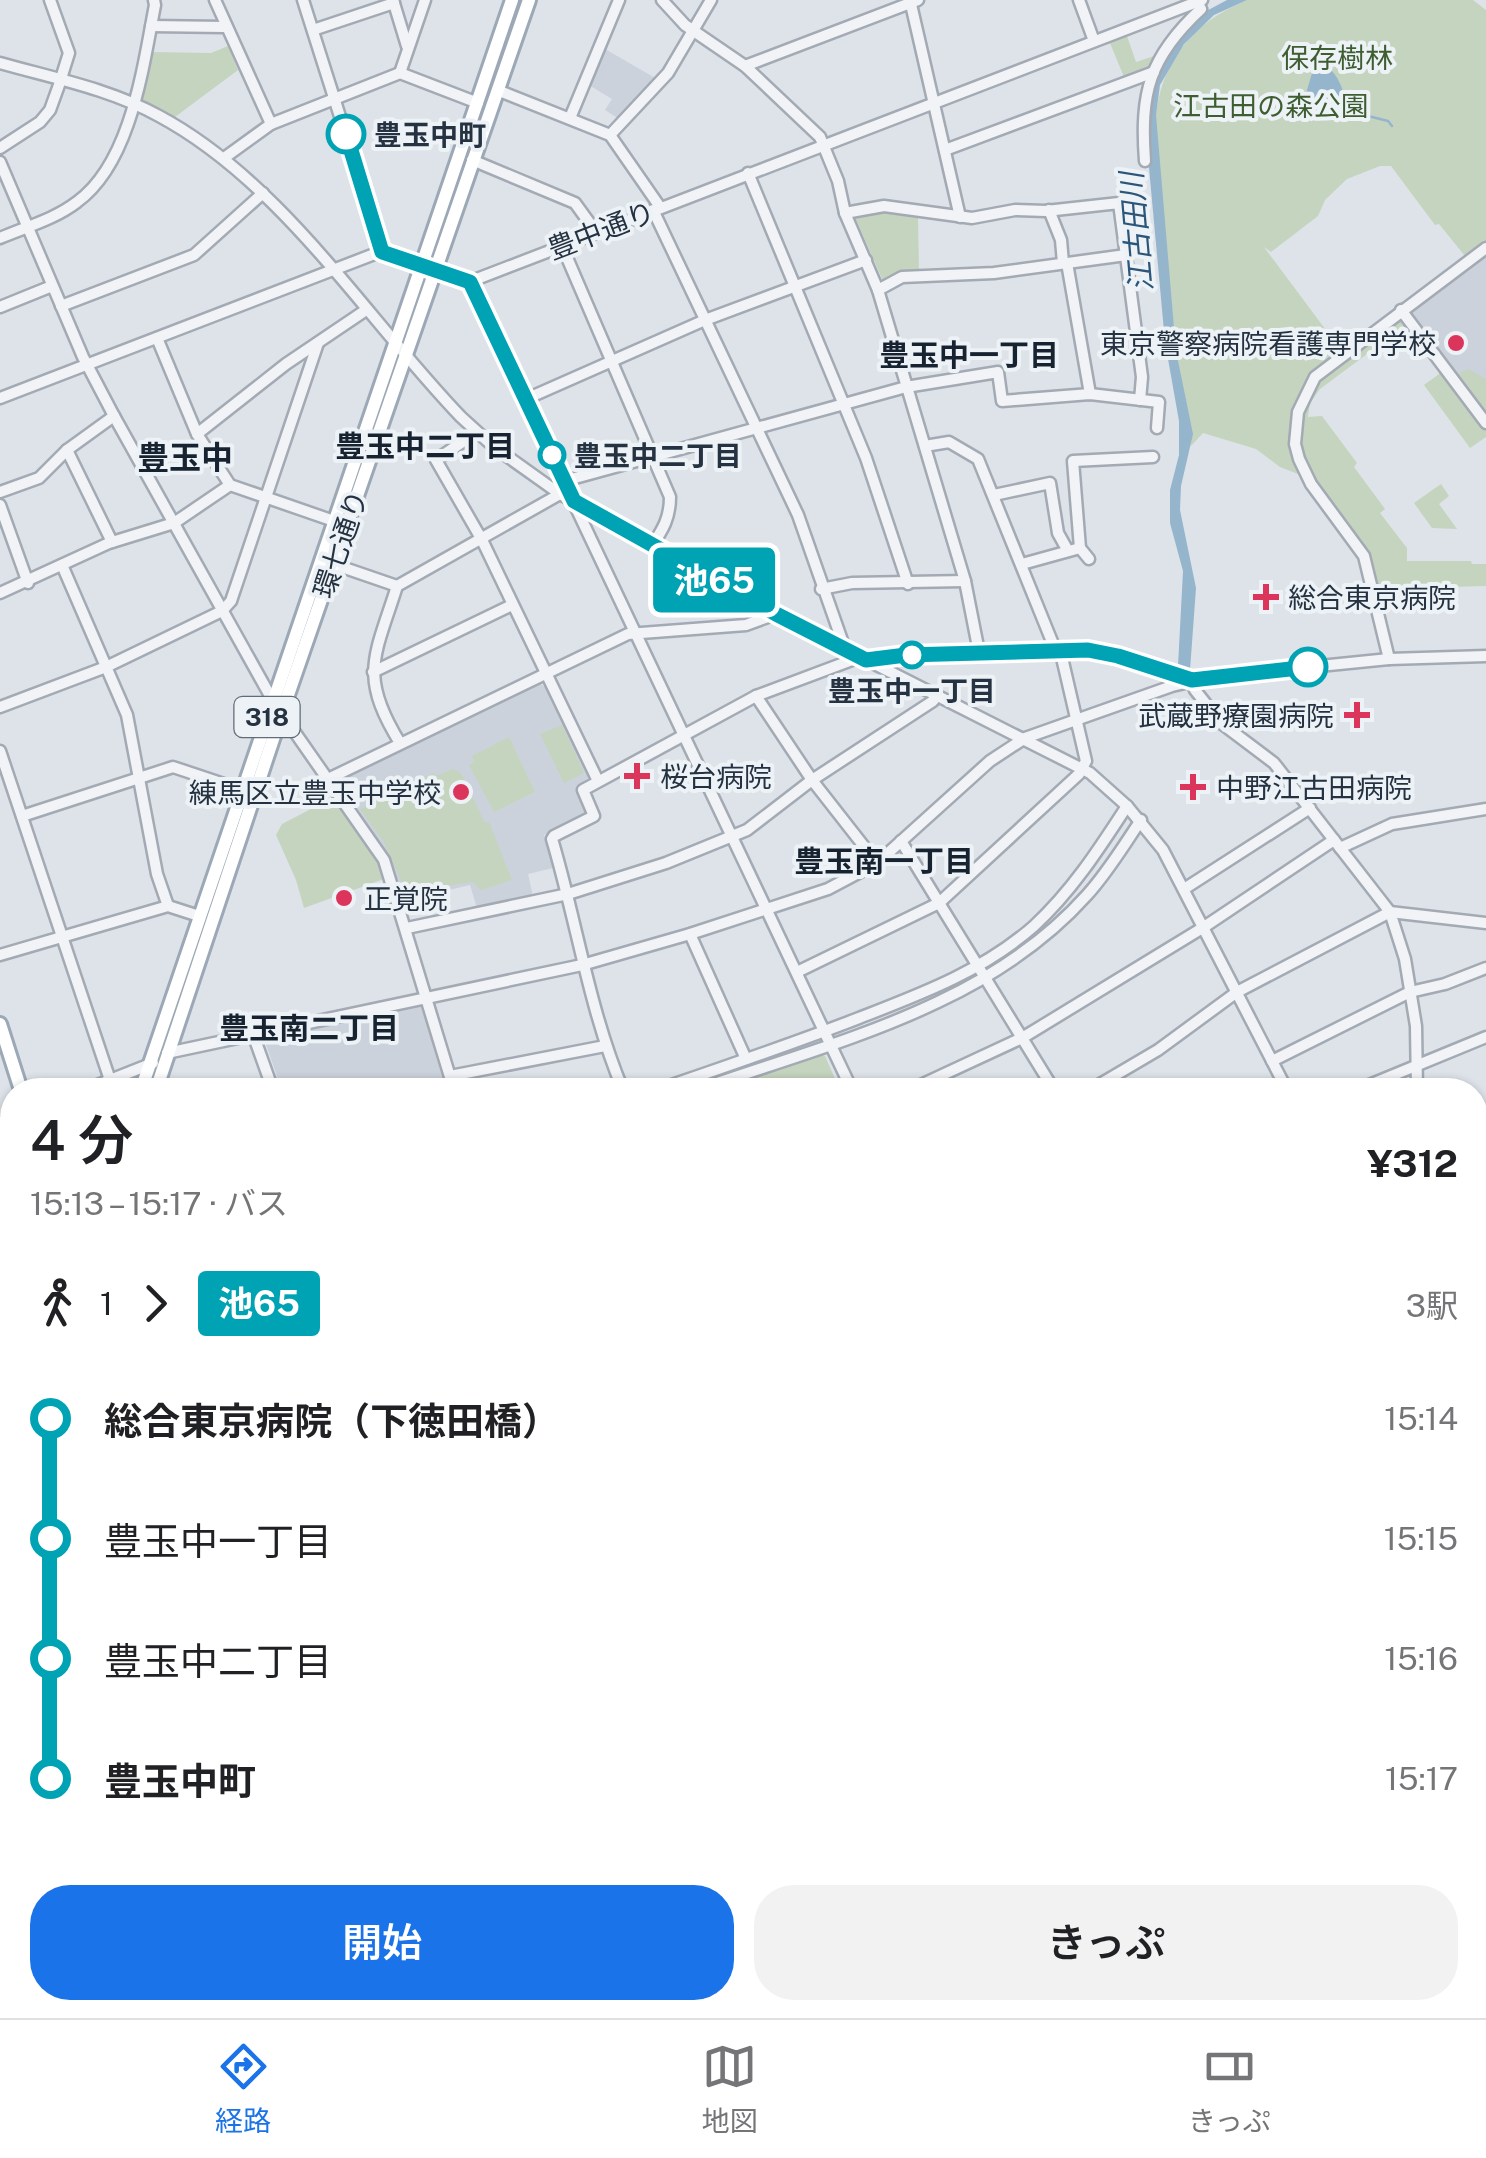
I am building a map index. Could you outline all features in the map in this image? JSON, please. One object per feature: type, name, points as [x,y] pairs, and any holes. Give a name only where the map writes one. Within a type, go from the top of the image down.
[{"type":"main road","name":"環七通り","points":[[430,267],[512,0]]},
{"type":"main road","name":"環七通り","points":[[160,1078],[401,350],[528,0]]},
{"type":"main road","name":"環七通り","points":[[144,1078],[334,522],[401,350]]},
{"type":"main road","points":[[0,1027],[17,1078]]},
{"type":"street","points":[[0,148],[40,122],[50,110],[61,80],[69,53],[50,0]]},
{"type":"street","points":[[0,238],[67,209],[98,182],[117,152],[134,103],[154,0]]},
{"type":"street","points":[[215,0],[272,124]]},
{"type":"street","points":[[303,0],[382,252]]},
{"type":"street","points":[[400,73],[425,0]]},
{"type":"street","points":[[570,118],[618,0]]},
{"type":"street","points":[[662,0],[693,30],[745,66],[824,144],[845,213],[878,290],[965,580],[980,652]]},
{"type":"street","points":[[610,135],[668,74],[711,0]]},
{"type":"street","points":[[1079,0],[1094,41]]},
{"type":"street","points":[[745,66],[913,1],[960,217]]},
{"type":"street","points":[[1145,161],[1143,107],[1154,72],[1170,42],[1200,9],[1200,1]]},
{"type":"street","name":"豊中通り","points":[[470,282],[1200,1]]},
{"type":"street","points":[[313,30],[393,2],[408,47]]},
{"type":"street","points":[[151,26],[225,27]]},
{"type":"street","points":[[0,63],[134,103],[224,158],[264,194],[477,432],[536,480],[776,614],[1084,768],[1141,820],[1184,889],[1281,1078]]},
{"type":"street","points":[[944,150],[1154,72]]},
{"type":"street","points":[[224,158],[272,124],[400,73],[478,103]]},
{"type":"street","points":[[497,90],[610,135],[657,209],[798,515],[845,650]]},
{"type":"street","points":[[472,160],[575,203],[596,232]]},
{"type":"street","points":[[0,162],[87,365],[114,416],[272,701],[384,860],[450,1076],[605,1046]]},
{"type":"street","points":[[748,173],[866,458],[908,584]]},
{"type":"street","points":[[61,306],[194,255],[264,194]]},
{"type":"street","points":[[845,213],[884,206],[972,218],[1014,210],[1119,203],[1142,377],[1140,400]]},
{"type":"street","points":[[1049,210],[1061,240],[1090,394]]},
{"type":"street","points":[[562,246],[670,496],[670,512],[652,546]]},
{"type":"street","points":[[1389,659],[1364,556],[1306,477],[1295,430],[1302,399],[1315,376],[1486,248]]},
{"type":"street","points":[[0,398],[382,252],[470,282],[846,1078]]},
{"type":"street","points":[[878,290],[902,277],[994,273],[1126,255]]},
{"type":"street","points":[[526,399],[705,320],[866,260]]},
{"type":"street","points":[[0,307],[52,286]]},
{"type":"street","points":[[197,434],[286,364],[366,310]]},
{"type":"street","points":[[1401,310],[1486,423]]},
{"type":"street","points":[[156,338],[197,434],[230,485],[334,522]]},
{"type":"street","points":[[0,707],[106,667],[222,611],[231,601],[318,344]]},
{"type":"street","points":[[564,480],[906,387],[998,372],[1002,400],[1090,394],[1159,402],[1157,428]]},
{"type":"street","points":[[0,492],[39,478],[66,450],[114,416]]},
{"type":"street","points":[[477,432],[436,460],[482,540],[598,781]]},
{"type":"street","points":[[797,972],[939,903],[1084,768],[1086,761],[1058,649],[978,459],[949,442],[925,446]]},
{"type":"street","points":[[66,450],[112,542]]},
{"type":"street","points":[[1074,550],[1073,462],[1153,457]]},
{"type":"street","points":[[994,494],[1050,483],[1058,533],[1074,550],[1090,559]]},
{"type":"street","points":[[0,594],[112,542],[174,523],[230,485]]},
{"type":"street","points":[[400,743],[377,700],[373,672],[397,586],[560,494]]},
{"type":"street","points":[[0,505],[28,583]]},
{"type":"street","points":[[1022,564],[1074,550]]},
{"type":"street","points":[[333,564],[397,586]]},
{"type":"street","points":[[62,565],[126,715],[157,874],[168,906]]},
{"type":"street","points":[[822,589],[852,584],[965,580]]},
{"type":"street","points":[[373,672],[512,605]]},
{"type":"street","points":[[328,779],[635,632],[746,625],[776,614]]},
{"type":"street","points":[[618,1078],[582,965],[552,839],[594,816],[583,790],[756,696],[863,658],[1058,649],[1105,652],[1191,680],[1221,723],[1274,763],[1390,912],[1405,959],[1416,1078]]},
{"type":"street","points":[[116,1078],[149,1066],[168,1052],[582,965],[768,910],[828,888],[877,862],[990,760],[1024,738],[1191,680],[1389,659],[1486,656]]},
{"type":"street","points":[[756,696],[812,780],[877,862]]},
{"type":"street","points":[[407,928],[568,894],[666,863],[747,830],[812,780],[937,696]]},
{"type":"street","points":[[0,751],[4,778],[22,816],[109,1078]]},
{"type":"street","points":[[22,816],[174,767],[242,790]]},
{"type":"street","points":[[691,1078],[920,994],[979,966],[1053,908],[1080,877],[1128,806]]},
{"type":"street","points":[[1184,889],[1310,808]]},
{"type":"street","points":[[936,1078],[1022,1038],[1337,844],[1392,824],[1486,809]]},
{"type":"street","points":[[731,1078],[928,1008],[986,978],[1048,932],[1088,894],[1141,820]]},
{"type":"street","points":[[901,842],[1047,1078]]},
{"type":"street","points":[[0,956],[168,906],[199,916]]},
{"type":"street","points":[[1110,1078],[1158,1050],[1238,992],[1390,912],[1486,922]]},
{"type":"street","points":[[690,934],[746,1059]]},
{"type":"street","points":[[1272,1061],[1410,992],[1486,968]]},
{"type":"street","points":[[254,1034],[269,1078]]},
{"type":"street","points":[[1386,1078],[1486,1036]]},
{"type":"shaded area","points":[[605,49],[657,79],[619,119],[605,110],[612,99],[589,85]]},
{"type":"shaded area","name":"東京警察病院看護専門学校","points":[[1486,251],[1486,423],[1401,310]]},
{"type":"shaded area","name":"練馬区立豊玉中学校","points":[[540,684],[547,688],[589,777],[576,788],[585,814],[544,835],[553,868],[528,874],[533,897],[477,908],[470,885],[403,901],[393,868],[338,785],[340,778]]},
{"type":"shaded area","points":[[421,1006],[442,1078],[278,1078],[264,1039]]},
{"type":"green space","name":"江古田の森公園","points":[[1247,0],[1473,0],[1486,10],[1486,248],[1469,261],[1439,224],[1435,225],[1391,166],[1380,166],[1347,179],[1325,200],[1318,216],[1271,252],[1264,247],[1343,353],[1401,310],[1410,322],[1320,389],[1310,403],[1308,417],[1322,416],[1357,463],[1354,467],[1385,509],[1380,513],[1407,548],[1407,561],[1486,564],[1486,586],[1373,589],[1369,571],[1306,477],[1280,467],[1256,449],[1203,433],[1191,446],[1176,351],[1155,124],[1163,82],[1182,48],[1209,21]]},
{"type":"green space","points":[[1127,36],[1136,62],[1154,56],[1150,67],[1124,77],[1110,43]]},
{"type":"green space","points":[[228,46],[238,70],[175,117],[140,95],[150,52],[211,53]]},
{"type":"green space","points":[[887,210],[918,217],[919,272],[903,272],[883,281],[854,215]]},
{"type":"green space","points":[[1446,369],[1452,377],[1468,369],[1486,379],[1486,437],[1470,448],[1424,385]]},
{"type":"green space","points":[[1441,484],[1449,496],[1439,504],[1457,529],[1432,528],[1414,503]]},
{"type":"green space","points":[[562,725],[584,773],[564,783],[540,734]]},
{"type":"green space","points":[[509,737],[535,792],[494,812],[469,765],[474,762],[472,756]]},
{"type":"green space","points":[[453,769],[461,773],[485,823],[489,822],[512,880],[481,890],[472,882],[411,892],[404,887],[383,841],[360,809],[434,773],[436,776]]},
{"type":"green space","points":[[332,798],[376,859],[384,879],[304,908],[276,835],[282,824]]},
{"type":"green space","points":[[819,1054],[825,1056],[835,1078],[748,1078]]},
{"type":"water","points":[[1227,0],[1247,0],[1214,15],[1184,44],[1160,85],[1156,115],[1176,351],[1193,434],[1181,486],[1180,510],[1196,588],[1190,670],[1178,666],[1183,571],[1170,523],[1170,490],[1179,455],[1179,421],[1165,342],[1145,124],[1152,83],[1176,39],[1199,15]]},
{"type":"water","points":[[1327,67],[1342,88],[1346,103],[1340,106],[1305,97],[1312,73]]},
{"type":"waterway","points":[[1340,106],[1388,121],[1392,126]]},
{"type":"bus line","name":"池65","points":[[346,134],[382,252],[470,282],[574,501],[652,546],[866,660],[906,655],[1088,650],[1192,680],[1308,667]]},
{"type":"place","name":"豊玉中町","points":[[346,134]]},
{"type":"place","name":"東京警察病院看護専門学校","points":[[1456,343]]},
{"type":"place","name":"豊玉中二丁目","points":[[552,455]]},
{"type":"place","name":"総合東京病院","points":[[1266,597]]},
{"type":"place","name":"豊玉中一丁目","points":[[912,655]]},
{"type":"place","name":"武蔵野療園病院","points":[[1357,715]]},
{"type":"place","name":"桜台病院","points":[[637,776]]},
{"type":"place","name":"中野江古田病院","points":[[1193,787]]},
{"type":"place","name":"練馬区立豊玉中学校","points":[[461,792]]},
{"type":"place","name":"正覚院","points":[[344,898]]},
{"type":"district","name":"豊玉中一丁目","points":[[969,355]]},
{"type":"district","name":"豊玉中二丁目","points":[[425,446]]},
{"type":"district","name":"豊玉中","points":[[185,457]]},
{"type":"district","name":"豊玉南一丁目","points":[[884,861]]},
{"type":"district","name":"豊玉南二丁目","points":[[309,1028]]},
{"type":"park label","name":"保存樹林","points":[[1337,57]]},
{"type":"water label","name":"江古田川","points":[[1136,232]]}]
